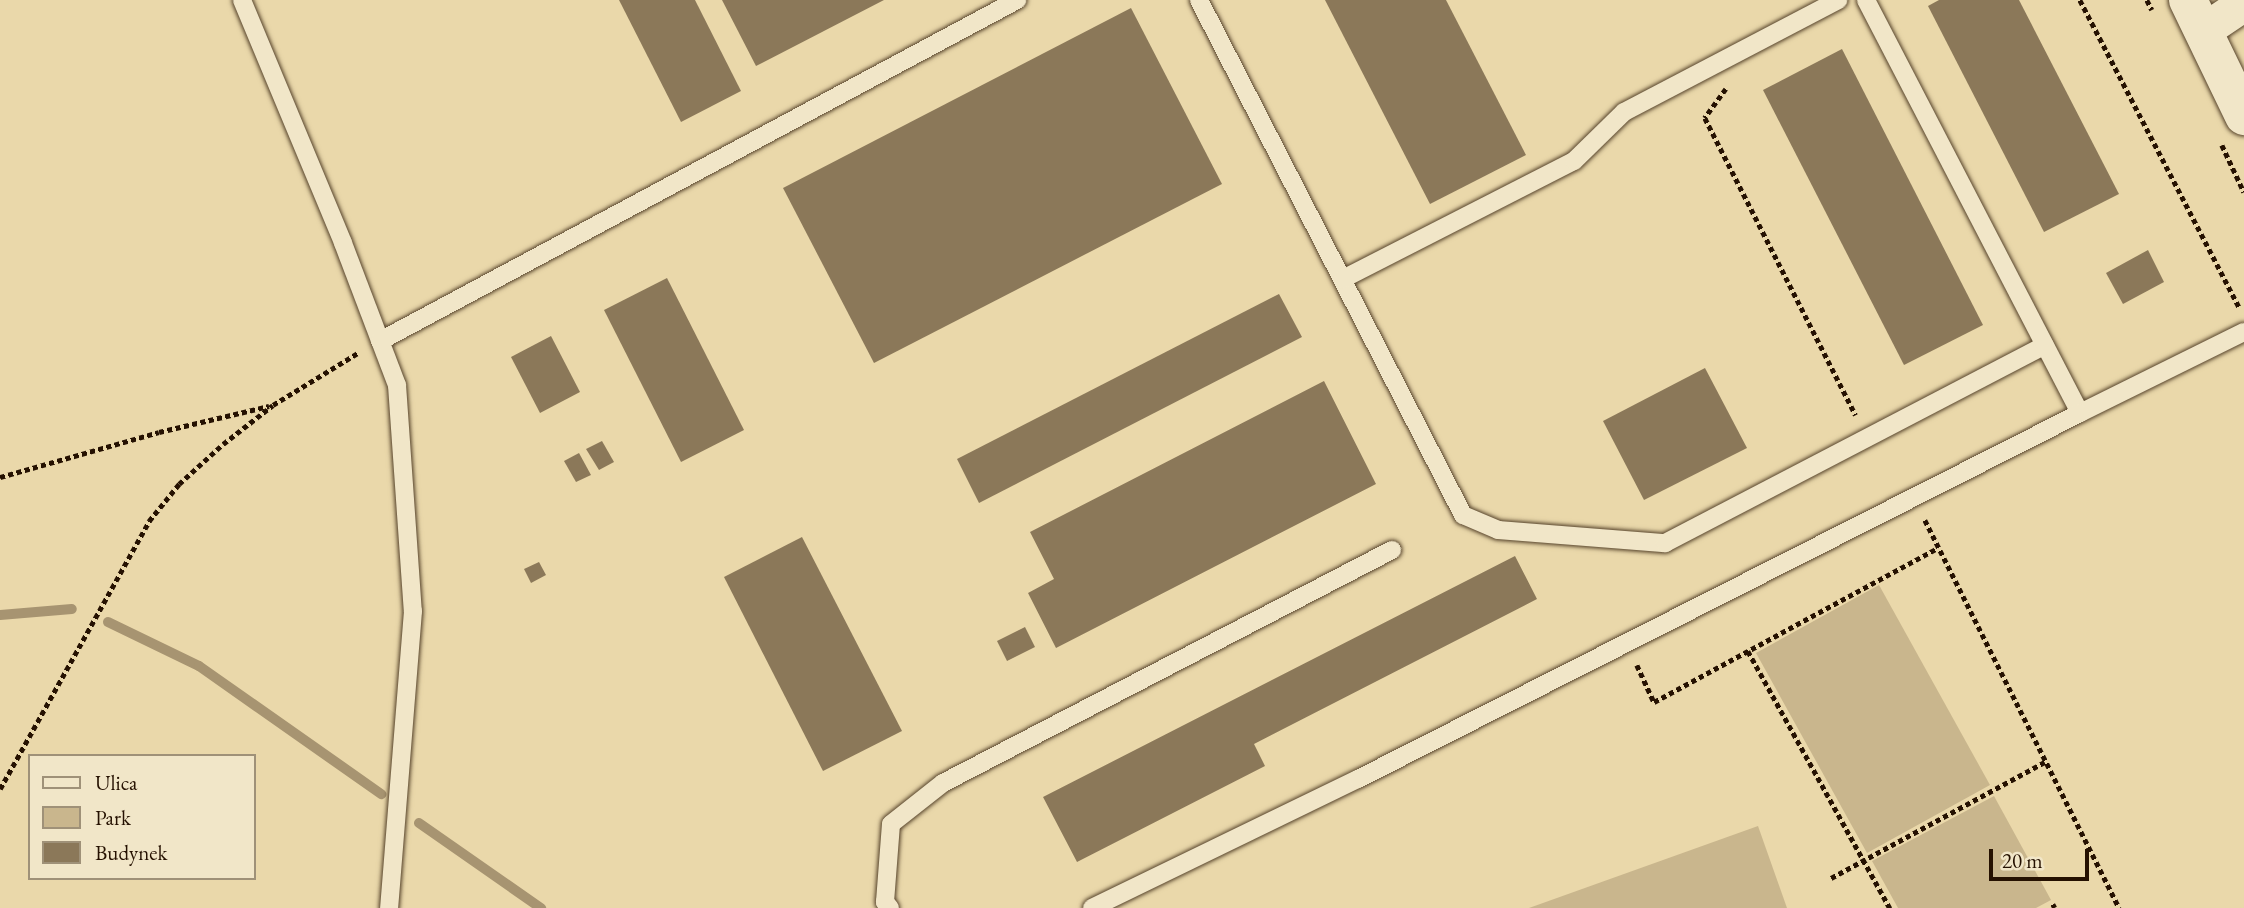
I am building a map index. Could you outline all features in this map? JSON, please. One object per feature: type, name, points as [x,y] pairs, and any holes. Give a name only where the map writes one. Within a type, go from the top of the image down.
[{"type":"main road","points":[[2196,15],[2244,116]]},
{"type":"street","points":[[2196,15],[2244,3]]},
{"type":"lane","points":[[242,0],[343,243],[397,385],[413,611],[389,908]]},
{"type":"lane","points":[[380,341],[1017,0]]},
{"type":"lane","points":[[1199,0],[1462,515],[1498,530],[1665,543],[2045,345]]},
{"type":"lane","points":[[1343,279],[1574,161],[1624,112],[1838,0]]},
{"type":"lane","points":[[1866,0],[2080,413]]},
{"type":"lane","points":[[1092,908],[1358,779],[2244,331]]},
{"type":"lane","points":[[890,908],[885,902],[891,824],[943,783],[1392,550]]},
{"type":"path","points":[[2080,0],[2244,316]]},
{"type":"path","points":[[1730,82],[1704,118],[1868,437]]},
{"type":"path","points":[[0,789],[149,521],[196,468],[273,405],[380,341]]},
{"type":"path","points":[[0,477],[159,432],[273,405]]},
{"type":"path","points":[[1914,497],[2119,908]]},
{"type":"path","points":[[1626,643],[1654,702],[1938,548]]},
{"type":"path","points":[[1748,651],[1890,908]]},
{"type":"path","points":[[1831,878],[2045,762]]},
{"type":"green space","points":[[1879,585],[1990,785],[1867,853],[1756,653]]},
{"type":"green space","points":[[1994,796],[2051,900],[2036,908],[1898,908],[1872,861]]},
{"type":"green space","points":[[1758,826],[1787,908],[1529,908]]},
{"type":"building","points":[[619,0],[695,0],[741,91],[681,122]]},
{"type":"building","points":[[722,0],[884,0],[756,66]]},
{"type":"building","points":[[1325,0],[1446,0],[1526,155],[1430,204]]},
{"type":"building","points":[[1939,0],[2019,0],[2119,194],[2044,232],[1928,6]]},
{"type":"building","points":[[1131,8],[1222,184],[874,363],[783,188]]},
{"type":"building","points":[[1842,49],[1983,325],[1904,365],[1763,90]]},
{"type":"building","points":[[2148,250],[2164,282],[2123,304],[2106,273]]},
{"type":"building","points":[[667,278],[744,430],[681,462],[604,310]]},
{"type":"building","points":[[1279,294],[1302,337],[979,503],[957,459]]},
{"type":"building","points":[[551,336],[580,392],[540,413],[511,357]]},
{"type":"building","points":[[1705,368],[1747,448],[1644,500],[1603,421]]},
{"type":"building","points":[[1324,381],[1376,484],[1056,648],[1028,593],[1054,579],[1030,532]]},
{"type":"building","points":[[602,441],[614,462],[599,470],[586,449]]},
{"type":"building","points":[[579,453],[591,475],[576,482],[564,461]]},
{"type":"building","points":[[802,537],[902,731],[823,771],[724,577]]},
{"type":"building","points":[[1515,556],[1537,599],[1254,744],[1265,766],[1077,862],[1043,797]]},
{"type":"building","points":[[539,562],[546,575],[531,583],[524,569]]},
{"type":"building","points":[[1025,627],[1035,647],[1007,661],[997,641]]},
{"type":"waterway","points":[[0,615],[72,609]]},
{"type":"waterway","points":[[108,622],[199,666],[381,794]]},
{"type":"waterway","points":[[419,823],[541,908]]}]
